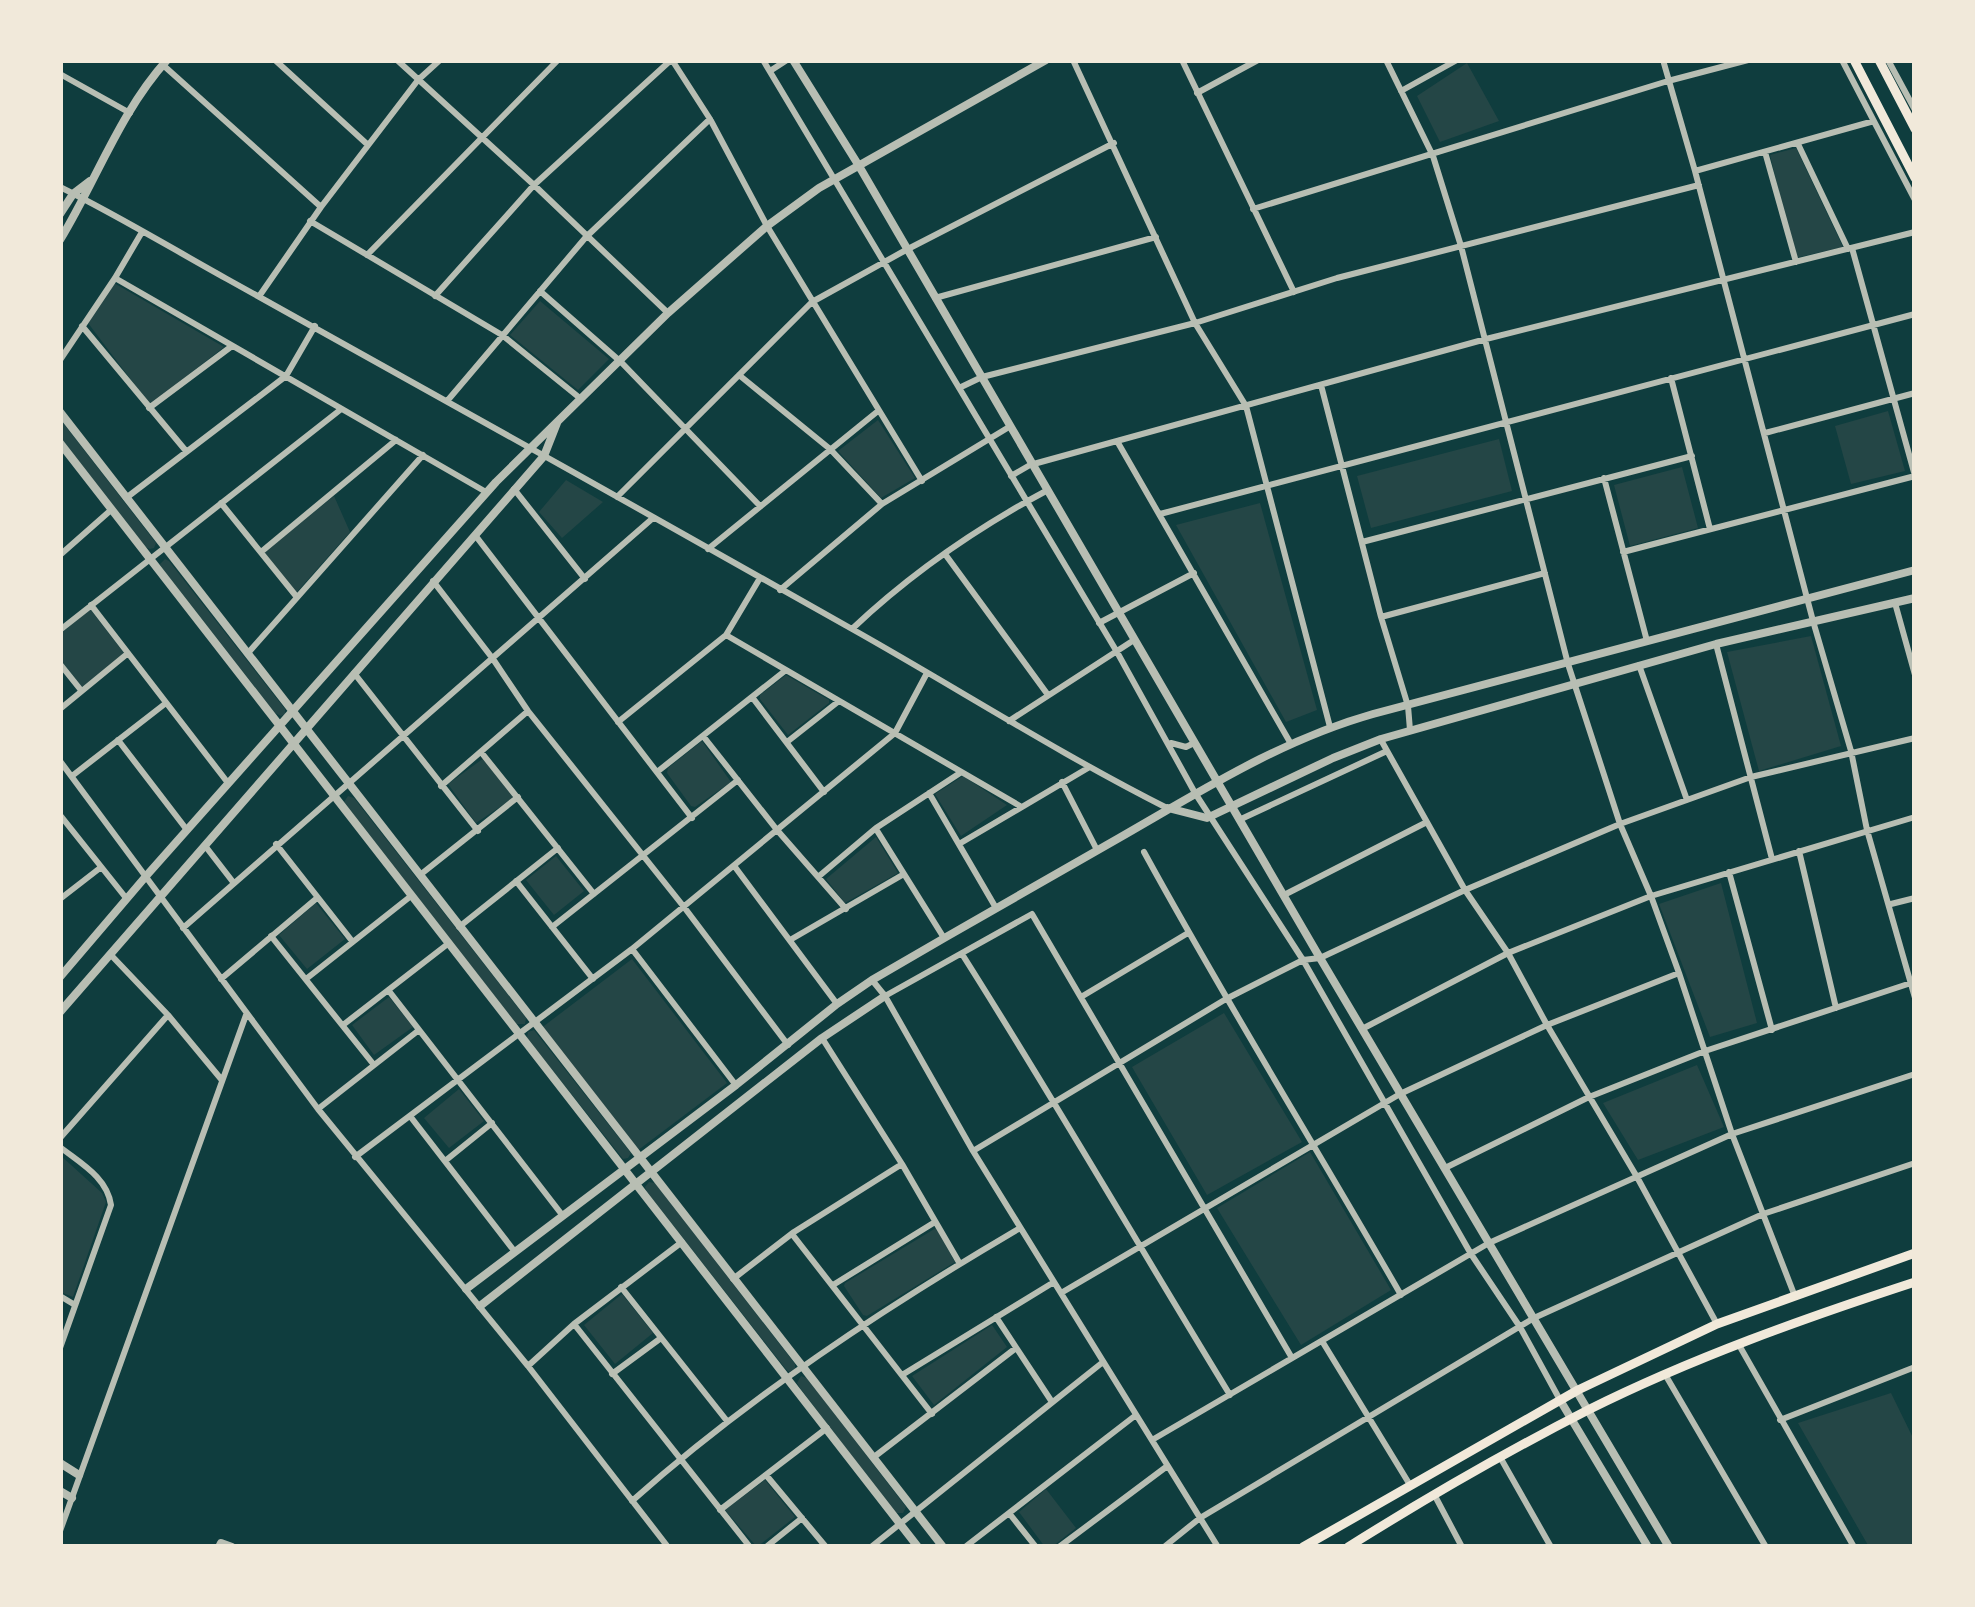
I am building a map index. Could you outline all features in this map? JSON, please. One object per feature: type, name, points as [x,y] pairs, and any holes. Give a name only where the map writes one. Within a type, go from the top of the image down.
[{"type":"main road","points":[[1854,60],[1915,178]]},
{"type":"main road","points":[[1879,60],[1915,129]]},
{"type":"main road","points":[[1303,1547],[1578,1390],[1717,1324],[1915,1253]]},
{"type":"main road","points":[[1348,1547],[1434,1493],[1589,1410],[1739,1345],[1915,1282]]},
{"type":"street","points":[[275,60],[368,145]]},
{"type":"street","points":[[397,60],[668,313]]},
{"type":"street","points":[[260,296],[310,221],[418,80],[440,60]]},
{"type":"street","points":[[367,255],[558,60]]},
{"type":"street","points":[[435,296],[534,185],[671,60],[922,481]]},
{"type":"street","points":[[763,60],[1117,652],[1195,793],[1303,960],[1471,1254],[1520,1327],[1648,1547]]},
{"type":"street","points":[[769,71],[790,60],[859,166],[1030,465],[1669,1547]]},
{"type":"street","points":[[60,977],[487,492],[668,313],[767,226],[832,181],[1046,60]]},
{"type":"street","points":[[1073,60],[1195,323],[1246,406],[1330,727]]},
{"type":"street","points":[[1182,60],[1294,292]]},
{"type":"street","points":[[1197,92],[1258,60]]},
{"type":"street","points":[[1386,60],[1432,156],[1461,246],[1574,685],[1620,824],[1651,896],[1732,1134],[1794,1294]]},
{"type":"street","points":[[1401,91],[1457,60]]},
{"type":"street","points":[[1663,60],[1915,998]]},
{"type":"street","points":[[1253,209],[1748,60]]},
{"type":"street","points":[[1842,60],[1915,200]]},
{"type":"street","points":[[1903,60],[1889,63],[1915,110]]},
{"type":"street","points":[[60,240],[130,113],[165,63],[321,207]]},
{"type":"street","points":[[60,74],[130,113]]},
{"type":"street","points":[[448,400],[586,237],[710,119]]},
{"type":"street","points":[[1695,171],[1874,121]]},
{"type":"street","points":[[1623,552],[1915,476],[1850,248],[1798,142]]},
{"type":"street","points":[[617,497],[812,302],[1114,143]]},
{"type":"street","points":[[1765,152],[1796,262]]},
{"type":"street","points":[[60,214],[73,194],[91,180]]},
{"type":"street","points":[[959,388],[982,377],[1699,185]]},
{"type":"street","points":[[60,187],[448,400],[1088,768],[1167,808],[1207,818],[1381,740],[1716,644],[1915,598]]},
{"type":"street","points":[[310,221],[502,335],[581,399]]},
{"type":"street","points":[[60,360],[143,230]]},
{"type":"street","points":[[1011,476],[1030,465],[1486,339],[1915,232]]},
{"type":"street","points":[[935,298],[1156,237]]},
{"type":"street","points":[[115,278],[487,492]]},
{"type":"street","points":[[540,291],[621,362],[760,506]]},
{"type":"street","points":[[1160,514],[1915,314]]},
{"type":"street","points":[[82,326],[186,452]]},
{"type":"street","points":[[126,498],[286,376],[315,326]]},
{"type":"street","points":[[149,408],[232,346]]},
{"type":"street","points":[[740,375],[830,449],[881,504]]},
{"type":"street","points":[[1671,378],[1710,530]]},
{"type":"street","points":[[1321,385],[1408,706],[1410,732]]},
{"type":"street","points":[[1765,433],[1915,393]]},
{"type":"street","points":[[60,630],[342,409]]},
{"type":"street","points":[[708,549],[879,410]]},
{"type":"street","points":[[60,412],[943,1547]]},
{"type":"street","points":[[60,1012],[544,456],[559,420]]},
{"type":"street","points":[[780,590],[881,504],[1009,427]]},
{"type":"street","points":[[261,552],[396,440]]},
{"type":"street","points":[[1117,441],[1291,744]]},
{"type":"street","points":[[60,443],[918,1547]]},
{"type":"street","points":[[248,653],[423,455]]},
{"type":"street","points":[[1362,542],[1692,456]]},
{"type":"street","points":[[1604,478],[1647,641]]},
{"type":"street","points":[[514,488],[585,579]]},
{"type":"street","points":[[852,629],[945,554],[1046,491]]},
{"type":"street","points":[[221,503],[296,596]]},
{"type":"street","points":[[60,556],[112,510]]},
{"type":"street","points":[[183,928],[652,518]]},
{"type":"street","points":[[475,535],[692,818]]},
{"type":"street","points":[[945,554],[1048,695]]},
{"type":"street","points":[[466,1289],[836,1004],[1216,781],[1330,727],[1915,570]]},
{"type":"street","points":[[1381,617],[1546,572]]},
{"type":"street","points":[[1099,623],[1194,573]]},
{"type":"street","points":[[618,722],[726,635],[760,578]]},
{"type":"street","points":[[433,580],[528,711],[788,1045]]},
{"type":"street","points":[[1895,603],[1915,675]]},
{"type":"street","points":[[91,605],[228,784]]},
{"type":"street","points":[[726,635],[1020,806]]},
{"type":"street","points":[[1009,721],[1134,640]]},
{"type":"street","points":[[1716,644],[1772,859]]},
{"type":"street","points":[[60,709],[128,653]]},
{"type":"street","points":[[60,664],[81,691]]},
{"type":"street","points":[[1640,665],[1688,800]]},
{"type":"street","points":[[657,772],[786,670]]},
{"type":"street","points":[[353,673],[478,831]]},
{"type":"street","points":[[356,1157],[632,949],[895,734],[927,673]]},
{"type":"street","points":[[752,697],[824,791]]},
{"type":"street","points":[[787,742],[839,700]]},
{"type":"street","points":[[72,776],[166,703]]},
{"type":"street","points":[[441,786],[528,711]]},
{"type":"street","points":[[704,736],[846,909]]},
{"type":"street","points":[[973,1151],[1226,999],[1303,960],[1320,958],[1620,824],[1751,777],[1915,738]]},
{"type":"street","points":[[118,740],[187,830]]},
{"type":"street","points":[[1381,740],[1465,890],[1508,952],[1717,1324]]},
{"type":"street","points":[[1168,742],[1186,747],[1194,743]]},
{"type":"street","points":[[1239,820],[1387,751]]},
{"type":"street","points":[[481,752],[594,894]]},
{"type":"street","points":[[60,761],[318,1109],[528,1366],[668,1547]]},
{"type":"street","points":[[959,844],[1088,768]]},
{"type":"street","points":[[818,877],[876,828],[961,772]]},
{"type":"street","points":[[553,927],[738,780]]},
{"type":"street","points":[[1062,782],[1097,850]]},
{"type":"street","points":[[929,793],[996,908]]},
{"type":"street","points":[[419,875],[518,797]]},
{"type":"street","points":[[60,815],[126,898]]},
{"type":"street","points":[[1362,1029],[1508,952],[1651,896],[1915,817]]},
{"type":"street","points":[[1285,896],[1426,822]]},
{"type":"street","points":[[876,828],[944,938]]},
{"type":"street","points":[[276,844],[353,942]]},
{"type":"street","points":[[206,847],[233,882]]},
{"type":"street","points":[[459,927],[558,848]]},
{"type":"street","points":[[1799,851],[1836,1008]]},
{"type":"street","points":[[1144,852],[1401,1295]]},
{"type":"street","points":[[735,866],[836,1004]]},
{"type":"street","points":[[60,899],[101,867]]},
{"type":"street","points":[[1729,872],[1772,1030]]},
{"type":"street","points":[[790,940],[904,874]]},
{"type":"street","points":[[516,881],[593,979]]},
{"type":"street","points":[[306,979],[411,896]]},
{"type":"street","points":[[221,979],[316,898]]},
{"type":"street","points":[[1891,904],[1915,898]]},
{"type":"street","points":[[480,1306],[821,1038],[885,996],[1032,914],[1292,1358]]},
{"type":"street","points":[[1081,997],[1188,933]]},
{"type":"street","points":[[271,936],[374,1065]]},
{"type":"street","points":[[343,1025],[449,943]]},
{"type":"street","points":[[632,949],[736,1085]]},
{"type":"street","points":[[110,954],[221,1079]]},
{"type":"street","points":[[962,954],[1055,1100],[1230,1395]]},
{"type":"street","points":[[1061,1293],[1400,1094],[1547,1025],[1679,973]]},
{"type":"street","points":[[872,980],[1218,1547]]},
{"type":"street","points":[[1444,1168],[1589,1097],[1705,1051],[1911,983]]},
{"type":"street","points":[[388,991],[563,1216]]},
{"type":"street","points":[[60,1531],[246,1013]]},
{"type":"street","points":[[60,1138],[168,1015]]},
{"type":"street","points":[[318,1109],[419,1030]]},
{"type":"street","points":[[821,1038],[961,1264]]},
{"type":"street","points":[[1152,1440],[1489,1243],[1732,1134],[1915,1074]]},
{"type":"street","points":[[410,1115],[515,1252]]},
{"type":"street","points":[[445,1161],[492,1123]]},
{"type":"street","points":[[60,1148],[100,1179],[111,1205],[60,1348]]},
{"type":"street","points":[[1164,1547],[1200,1518],[1534,1318],[1763,1214],[1915,1163]]},
{"type":"street","points":[[734,1279],[792,1234],[902,1164]]},
{"type":"street","points":[[833,1285],[935,1222]]},
{"type":"street","points":[[632,1501],[678,1460],[863,1325],[1020,1228]]},
{"type":"street","points":[[792,1234],[932,1414]]},
{"type":"street","points":[[528,1366],[574,1324],[682,1242]]},
{"type":"street","points":[[902,1375],[1054,1282]]},
{"type":"street","points":[[621,1287],[728,1422]]},
{"type":"street","points":[[60,1296],[75,1305]]},
{"type":"street","points":[[996,1317],[1052,1402]]},
{"type":"street","points":[[574,1324],[750,1547]]},
{"type":"street","points":[[612,1374],[661,1338]]},
{"type":"street","points":[[1322,1341],[1410,1484]]},
{"type":"street","points":[[1739,1345],[1854,1547]]},
{"type":"street","points":[[874,1457],[1016,1348]]},
{"type":"street","points":[[871,1547],[1103,1362]]},
{"type":"street","points":[[1780,1420],[1915,1367]]},
{"type":"street","points":[[1666,1376],[1766,1547]]},
{"type":"street","points":[[965,1547],[1136,1415]]},
{"type":"street","points":[[719,1510],[826,1428]]},
{"type":"street","points":[[1499,1457],[1551,1547]]},
{"type":"street","points":[[60,1463],[80,1475]]},
{"type":"street","points":[[1059,1547],[1168,1466]]},
{"type":"street","points":[[766,1475],[826,1547]]},
{"type":"street","points":[[60,1491],[72,1498]]},
{"type":"street","points":[[1434,1493],[1462,1547]]},
{"type":"street","points":[[1009,1514],[1036,1547]]},
{"type":"street","points":[[766,1547],[802,1518]]},
{"type":"street","points":[[220,1545],[232,1547]]},
{"type":"shaded area","points":[[1467,63],[1499,121],[1440,142],[1417,96]]},
{"type":"shaded area","points":[[1796,148],[1843,247],[1795,258],[1770,155]]},
{"type":"shaded area","points":[[114,283],[224,347],[150,405],[88,323]]},
{"type":"shaded area","points":[[540,301],[609,359],[578,390],[510,335]]},
{"type":"shaded area","points":[[1888,411],[1905,471],[1851,484],[1835,426]]},
{"type":"shaded area","points":[[60,419],[156,543],[154,548],[145,547],[60,437]]},
{"type":"shaded area","points":[[878,420],[915,478],[881,498],[838,451]]},
{"type":"shaded area","points":[[1499,439],[1512,491],[1371,528],[1357,476]]},
{"type":"shaded area","points":[[1682,467],[1698,528],[1630,546],[1614,485]]},
{"type":"shaded area","points":[[566,480],[603,502],[562,538],[539,512]]},
{"type":"shaded area","points":[[334,496],[350,532],[296,593],[264,552]]},
{"type":"shaded area","points":[[1260,503],[1317,710],[1286,722],[1176,525]]},
{"type":"shaded area","points":[[165,559],[285,714],[275,713],[162,568]]},
{"type":"shaded area","points":[[90,609],[124,653],[82,687],[60,659],[60,634]]},
{"type":"shaded area","points":[[1811,636],[1841,746],[1759,771],[1727,652]]},
{"type":"shaded area","points":[[786,675],[829,700],[788,735],[760,699]]},
{"type":"shaded area","points":[[702,741],[731,782],[695,807],[667,773]]},
{"type":"shaded area","points":[[484,758],[512,799],[476,823],[448,784]]},
{"type":"shaded area","points":[[963,776],[1007,805],[961,836],[935,794]]},
{"type":"shaded area","points":[[348,796],[526,1018],[525,1024],[516,1024],[344,802]]},
{"type":"shaded area","points":[[876,837],[898,873],[845,903],[826,879]]},
{"type":"shaded area","points":[[556,856],[584,891],[554,915],[526,880]]},
{"type":"shaded area","points":[[1721,883],[1757,1023],[1710,1037],[1659,904]]},
{"type":"shaded area","points":[[316,903],[345,939],[307,969],[279,935]]},
{"type":"shaded area","points":[[632,959],[727,1083],[637,1151],[540,1029]]},
{"type":"shaded area","points":[[389,997],[413,1027],[374,1055],[352,1025]]},
{"type":"shaded area","points":[[1224,1013],[1302,1142],[1207,1195],[1132,1067]]},
{"type":"shaded area","points":[[534,1030],[631,1153],[628,1158],[623,1159],[527,1038]]},
{"type":"shaded area","points":[[1697,1065],[1724,1127],[1638,1160],[1603,1103]]},
{"type":"shaded area","points":[[459,1089],[484,1121],[449,1148],[424,1118]]},
{"type":"shaded area","points":[[1310,1152],[1391,1290],[1301,1345],[1217,1208]]},
{"type":"shaded area","points":[[60,1155],[106,1202],[73,1297],[60,1292]]},
{"type":"shaded area","points":[[649,1182],[655,1183],[795,1369],[785,1368],[647,1192]]},
{"type":"shaded area","points":[[936,1228],[955,1262],[863,1315],[845,1283]]},
{"type":"shaded area","points":[[622,1294],[653,1333],[615,1364],[584,1325]]},
{"type":"shaded area","points":[[992,1325],[1007,1347],[934,1405],[912,1376]]},
{"type":"shaded area","points":[[801,1376],[906,1507],[903,1513],[895,1513],[800,1388]]},
{"type":"shaded area","points":[[1891,1393],[1915,1442],[1915,1546],[1869,1547],[1798,1423]]},
{"type":"shaded area","points":[[765,1480],[795,1517],[757,1547],[725,1510]]},
{"type":"shaded area","points":[[1046,1489],[1076,1528],[1052,1547],[1045,1547],[1019,1512]]}]
